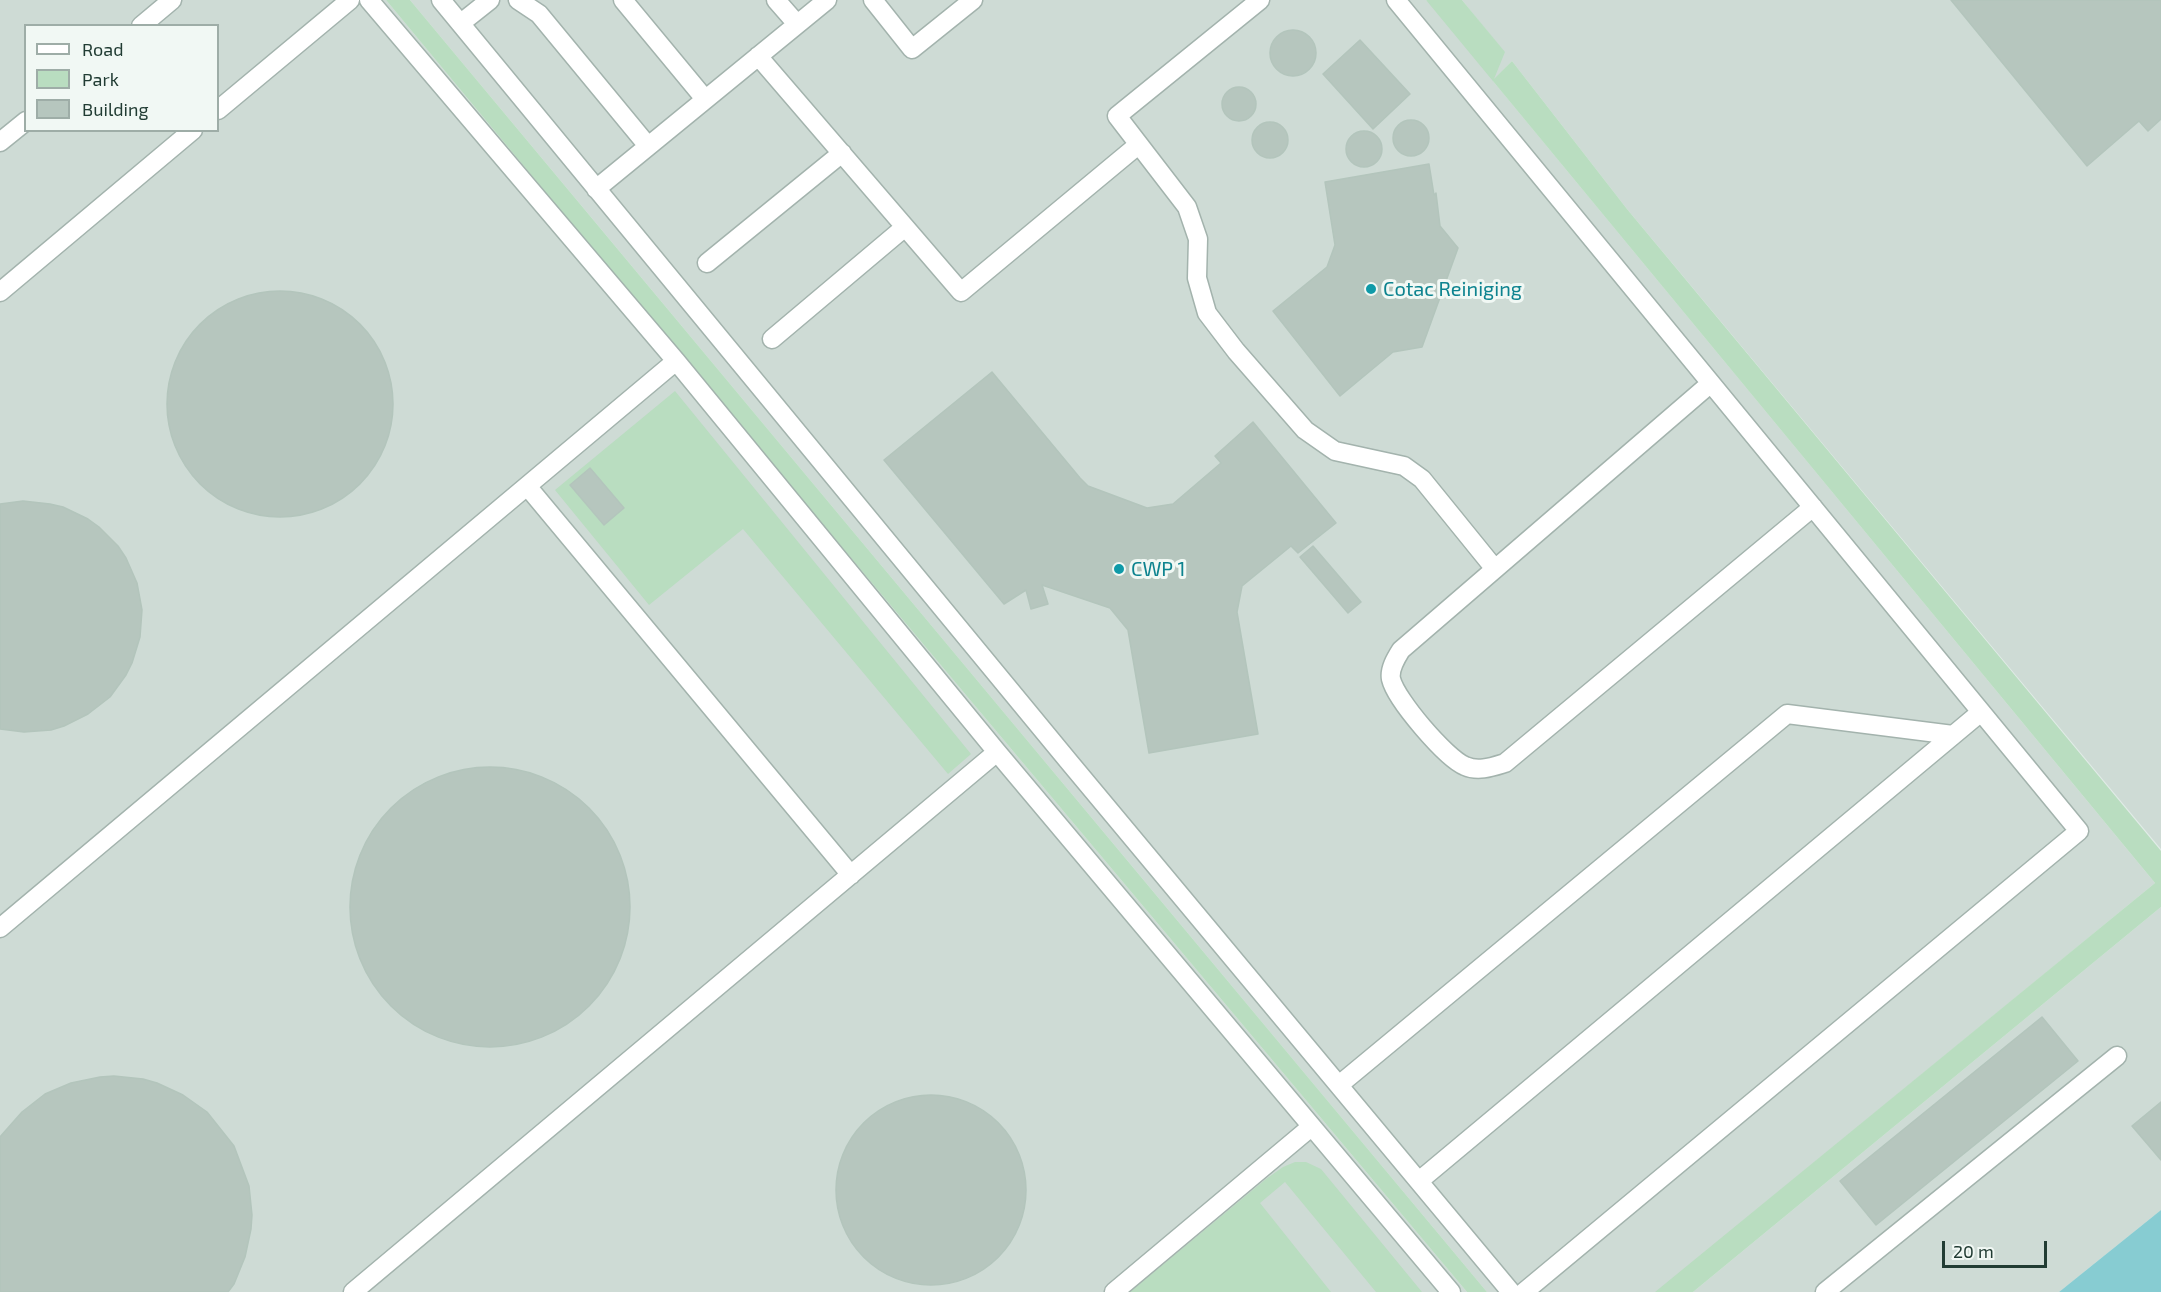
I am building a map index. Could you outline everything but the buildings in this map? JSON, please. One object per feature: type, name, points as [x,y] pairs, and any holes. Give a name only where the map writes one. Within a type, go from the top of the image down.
[{"type":"lane","points":[[143,24],[172,0]]},
{"type":"lane","points":[[219,109],[350,0]]},
{"type":"lane","points":[[369,0],[676,361],[997,752],[1451,1292]]},
{"type":"lane","points":[[441,0],[1511,1292]]},
{"type":"lane","points":[[460,24],[490,0]]},
{"type":"lane","points":[[518,0],[539,14],[648,146]]},
{"type":"lane","points":[[623,0],[705,99]]},
{"type":"lane","points":[[776,0],[797,24]]},
{"type":"lane","points":[[596,189],[827,0]]},
{"type":"lane","points":[[873,0],[912,49],[973,0]]},
{"type":"lane","points":[[1260,0],[1117,116],[1187,207],[1198,239],[1197,278],[1207,313],[1236,351],[1305,430],[1335,450],[1404,466],[1422,479],[1495,569]]},
{"type":"lane","points":[[1396,0],[2079,831],[1524,1292]]},
{"type":"lane","points":[[758,56],[961,292],[1138,145]]},
{"type":"lane","points":[[0,142],[24,123]]},
{"type":"lane","points":[[0,292],[191,132]]},
{"type":"lane","points":[[706,263],[842,153]]},
{"type":"lane","points":[[772,339],[905,226]]},
{"type":"lane","points":[[0,928],[676,361]]},
{"type":"lane","points":[[1711,383],[1401,650],[1394,662],[1390,677],[1396,694],[1451,758],[1467,767],[1486,769],[1505,763],[1813,507]]},
{"type":"lane","points":[[527,486],[851,875]]},
{"type":"lane","points":[[1419,1181],[1981,712]]},
{"type":"lane","points":[[1339,1086],[1787,714],[1953,735]]},
{"type":"lane","points":[[353,1292],[997,752]]},
{"type":"lane","points":[[1825,1292],[2117,1056]]},
{"type":"lane","points":[[1114,1292],[1311,1127]]},
{"type":"shaded area","points":[[0,0],[386,0],[668,340],[1467,1292],[0,1292]]},
{"type":"shaded area","points":[[410,0],[1426,0],[1504,52],[1462,0],[2161,0],[2161,849],[1627,209],[1512,61],[1493,81],[2155,883],[1657,1292],[1487,1292]]},
{"type":"shaded area","points":[[2161,907],[2161,1210],[2059,1292],[1693,1292]]},
{"type":"green space","points":[[386,0],[410,0],[1487,1292],[1467,1292],[668,340]]},
{"type":"green space","points":[[1426,0],[1462,0],[1505,52],[1494,79],[1512,61],[1627,209],[2161,851],[2161,907],[1693,1292],[1655,1292],[2155,883]]},
{"type":"green space","points":[[675,391],[971,754],[948,774],[743,529],[649,605],[555,490]]},
{"type":"green space","points":[[1295,1162],[1306,1162],[1321,1169],[1422,1292],[1376,1292],[1285,1182],[1260,1203],[1331,1292],[1130,1292],[1266,1179]]},
{"type":"water","points":[[2161,1210],[2161,1292],[2059,1292]]},
{"type":"place","name":"Cotac Reiniging","points":[[1371,289]]},
{"type":"place","name":"CWP 1","points":[[1119,569]]}]
